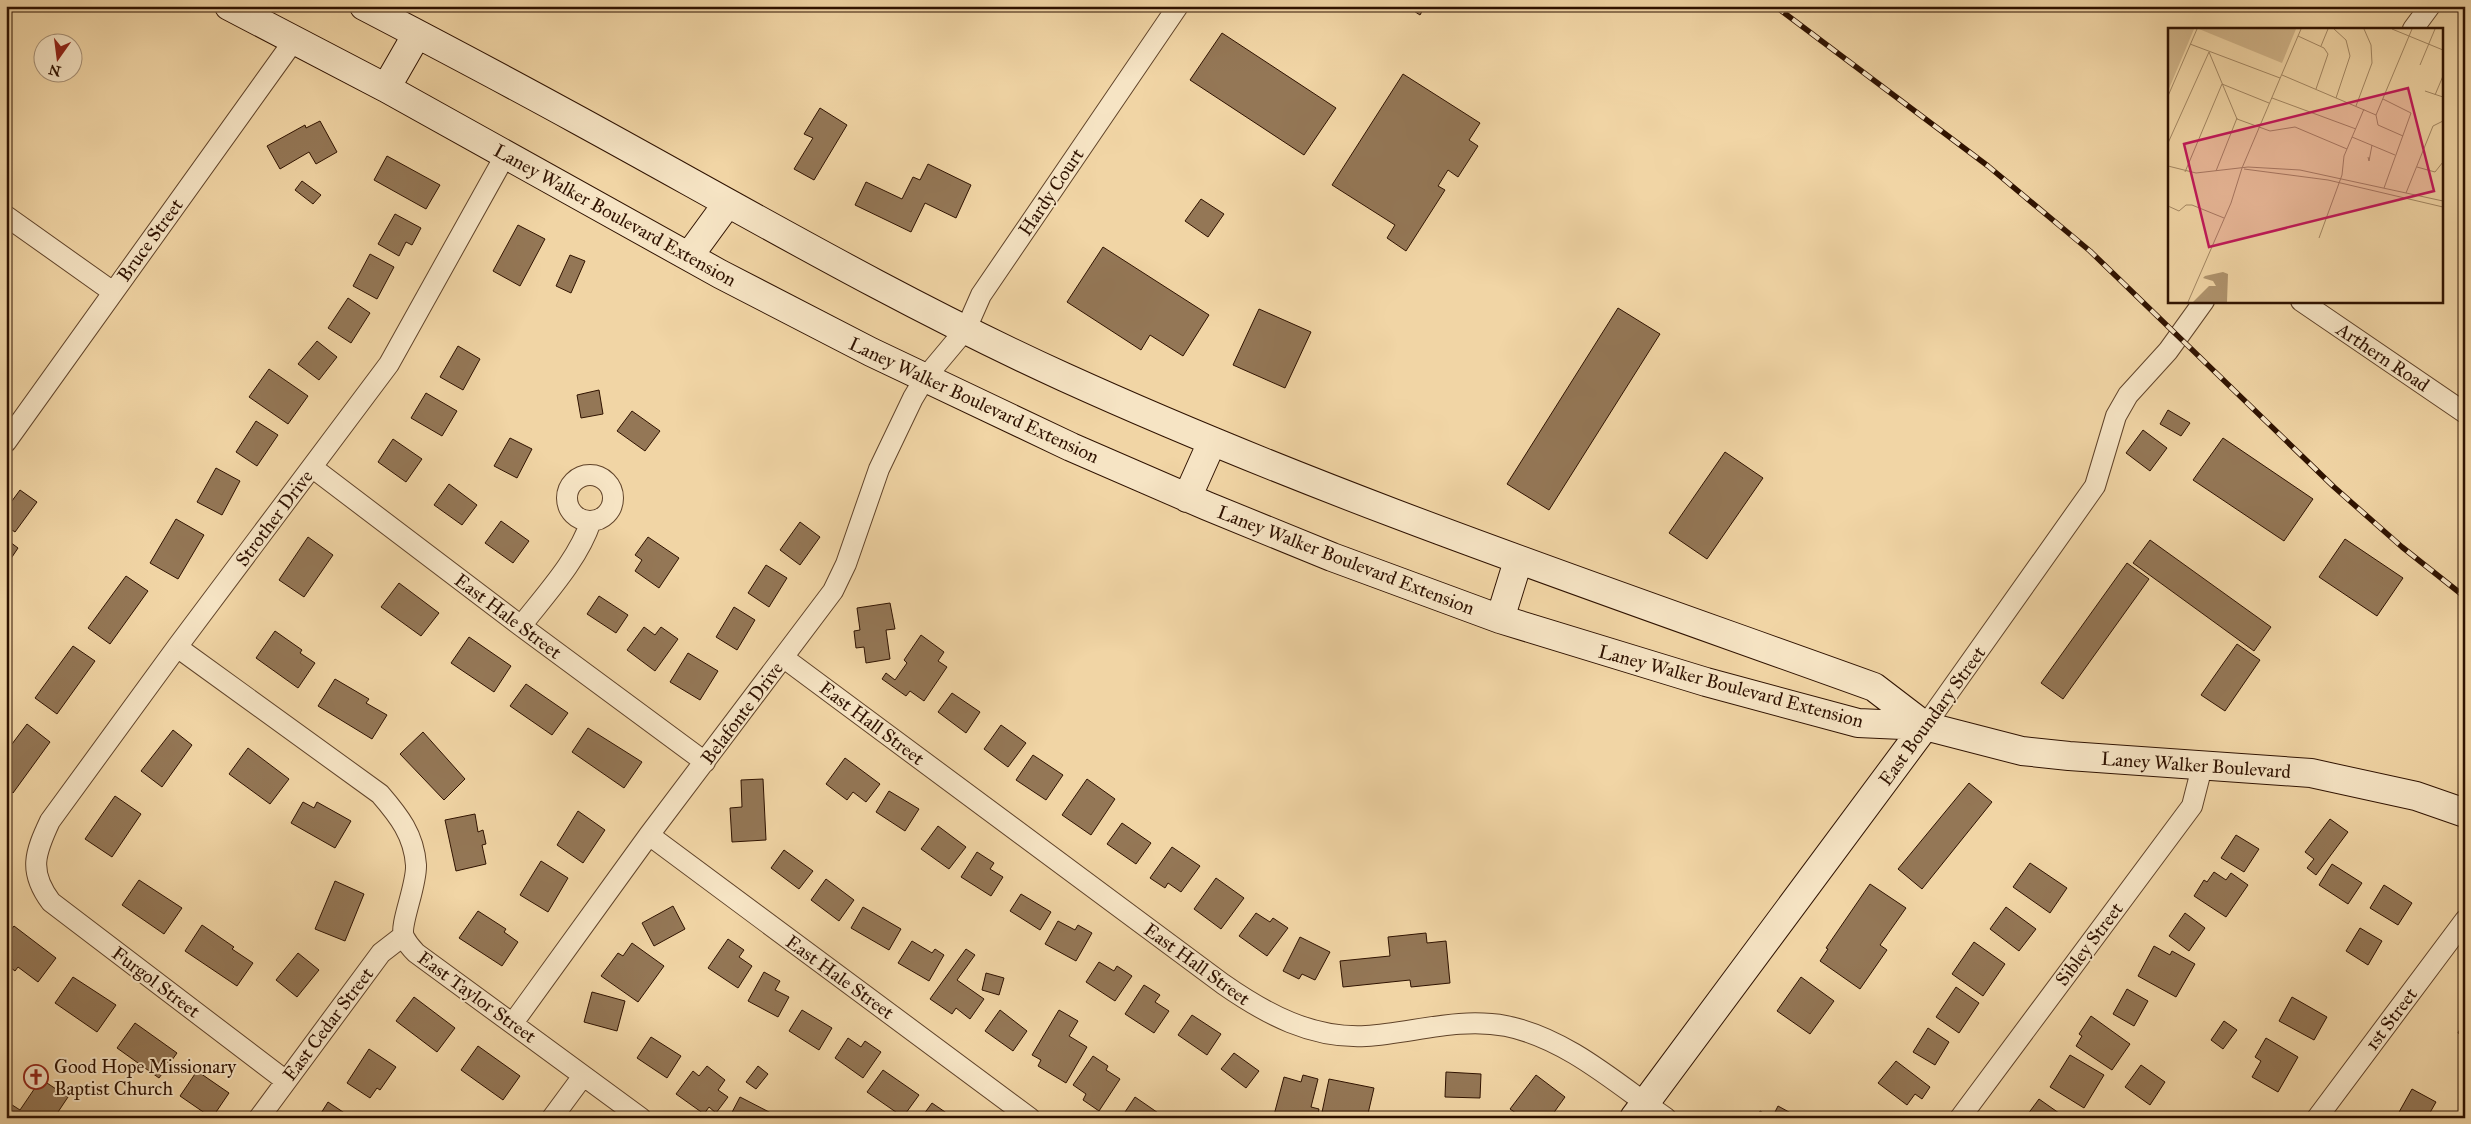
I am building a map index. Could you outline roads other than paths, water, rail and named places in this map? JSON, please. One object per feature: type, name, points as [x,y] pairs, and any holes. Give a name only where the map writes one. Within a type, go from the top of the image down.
[{"type":"main road","name":"Laney Walker Boulevard Extension","points":[[364,6],[578,120],[872,283],[1066,378],[1212,442],[1420,525],[1874,687],[1924,726]]},
{"type":"main road","name":"Laney Walker Boulevard Extension","points":[[235,7],[386,88],[689,256],[871,352],[1071,447],[1187,498],[1332,557],[1500,619],[1696,680],[1858,723],[1924,726]]},
{"type":"main road","points":[[386,88],[417,34]]},
{"type":"main road","points":[[689,256],[727,204]]},
{"type":"main road","points":[[1187,498],[1212,442]]},
{"type":"main road","points":[[1500,619],[1518,561]]},
{"type":"main road","name":"Laney Walker Boulevard","points":[[1924,726],[2022,751],[2101,759],[2203,764],[2328,776],[2416,796],[2465,813]]},
{"type":"main road","name":"East Boundary Street","points":[[1648,1113],[1924,726]]},
{"type":"street","name":"Hardy Court","points":[[925,378],[966,329],[981,295],[1178,6]]},
{"type":"street","points":[[2414,28],[2430,6]]},
{"type":"street","name":"Bruce Street","points":[[6,442],[295,39]]},
{"type":"street","name":"Strother Drive","points":[[36,874],[36,859],[40,843],[50,821],[177,646],[313,468],[394,357],[506,154]]},
{"type":"street","points":[[6,216],[113,292]]},
{"type":"street","name":"East Boundary Street","points":[[1924,726],[2095,486],[2116,416],[2128,395],[2168,351],[2203,302]]},
{"type":"street","name":"Arthern Road","points":[[2302,302],[2465,413]]},
{"type":"street","name":"Belafonte Drive","points":[[513,1023],[649,836],[833,591],[846,564],[879,468],[913,398],[925,378]]},
{"type":"street","name":"East Hale Street","points":[[313,468],[521,626],[705,762]]},
{"type":"street","points":[[521,626],[569,563],[587,534],[591,521]]},
{"type":"street","name":"East Taylor Street","points":[[177,646],[380,794],[404,822],[416,865],[415,884],[404,919],[403,936],[416,953],[640,1118]]},
{"type":"street","name":"East Hall Street","points":[[784,658],[1223,984],[1272,1016],[1315,1032],[1341,1035],[1366,1036],[1432,1026],[1479,1022],[1527,1031],[1562,1046],[1648,1113]]},
{"type":"street","name":"Sibley Street","points":[[1960,1118],[2192,806],[2203,764]]},
{"type":"street","name":"East Hale Street","points":[[649,836],[1030,1118]]},
{"type":"street","name":"Furgol Street","points":[[36,874],[42,890],[51,902],[286,1081]]},
{"type":"street","name":"1st Street","points":[[2317,1118],[2465,920]]},
{"type":"street","name":"East Cedar Street","points":[[259,1118],[381,953],[403,936]]},
{"type":"street","points":[[552,1118],[583,1076]]},
{"type":"railway","points":[[1775,6],[1988,166],[2090,251],[2334,487],[2402,547],[2465,597]]},
{"type":"place","name":"Good Hope Missionary Baptist Church","points":[[36,1077]]}]
